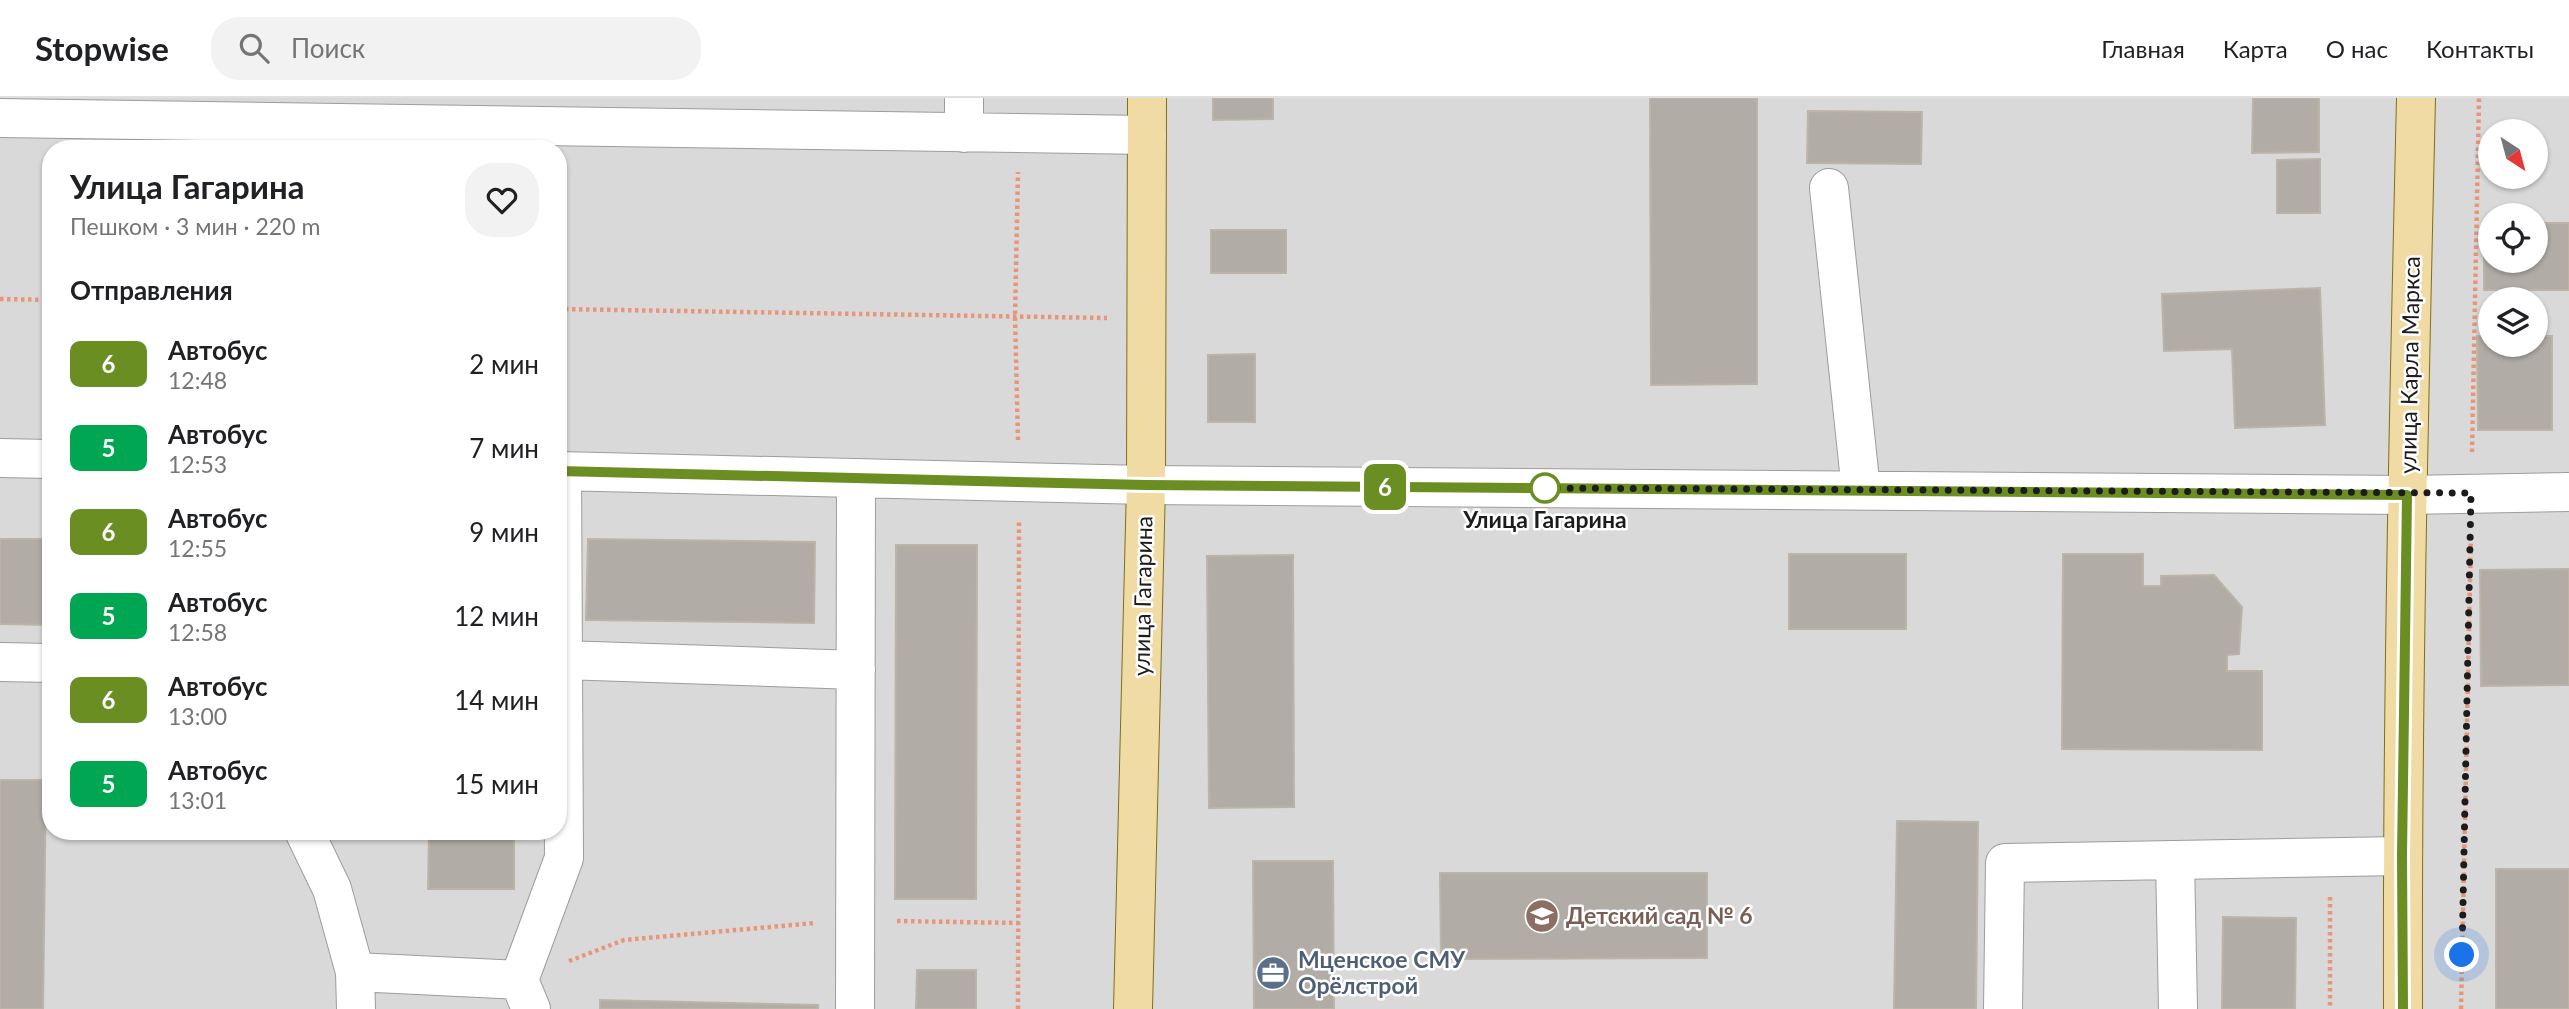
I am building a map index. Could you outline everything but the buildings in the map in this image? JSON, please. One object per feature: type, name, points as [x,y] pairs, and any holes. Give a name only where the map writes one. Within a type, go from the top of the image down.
[{"type":"main road","name":"улица Карла Маркса","points":[[2403,1009],[2402,856],[2407,495],[2416,98]]},
{"type":"main road","name":"улица Гагарина","points":[[1133,1009],[1146,485],[1147,116]]},
{"type":"street","points":[[0,118],[553,112],[964,115],[1019,133],[1147,116]]},
{"type":"street","points":[[1829,188],[1861,491]]},
{"type":"street","points":[[0,458],[42,459]]},
{"type":"street","points":[[567,471],[1146,485],[2407,495],[2569,492]]},
{"type":"street","points":[[855,1009],[856,478]]},
{"type":"street","points":[[567,660],[856,670]]},
{"type":"street","points":[[0,662],[42,663]]},
{"type":"street","points":[[308,840],[332,889],[356,991],[525,995],[564,858],[564,840]]},
{"type":"street","points":[[2003,1009],[2005,863],[2402,856]]},
{"type":"street","points":[[2175,860],[2178,1009]]},
{"type":"path","points":[[2461,1009],[2479,98]]},
{"type":"path","points":[[1018,1009],[1019,482],[1015,317],[1019,133]]},
{"type":"path","points":[[0,299],[42,300]]},
{"type":"path","points":[[567,309],[1147,319]]},
{"type":"path","points":[[2330,858],[2330,1009]]},
{"type":"path","points":[[525,995],[624,940],[856,920],[1019,923]]},
{"type":"shaded area","points":[[0,98],[2569,98],[2569,1009],[0,1009]]},
{"type":"bus line","name":"6","points":[[567,471],[1146,485],[2407,495],[2402,856],[2403,1009]]},
{"type":"place","name":"Улица Гагарина","points":[[1545,488]]},
{"type":"place","name":"Детский сад № 6","points":[[1542,916]]},
{"type":"place","name":"Мценское СМУ Орёлстрой","points":[[1273,973]]},
{"type":"route","points":[[1545,488],[2407,495],[2471,493],[2462,955]]}]
